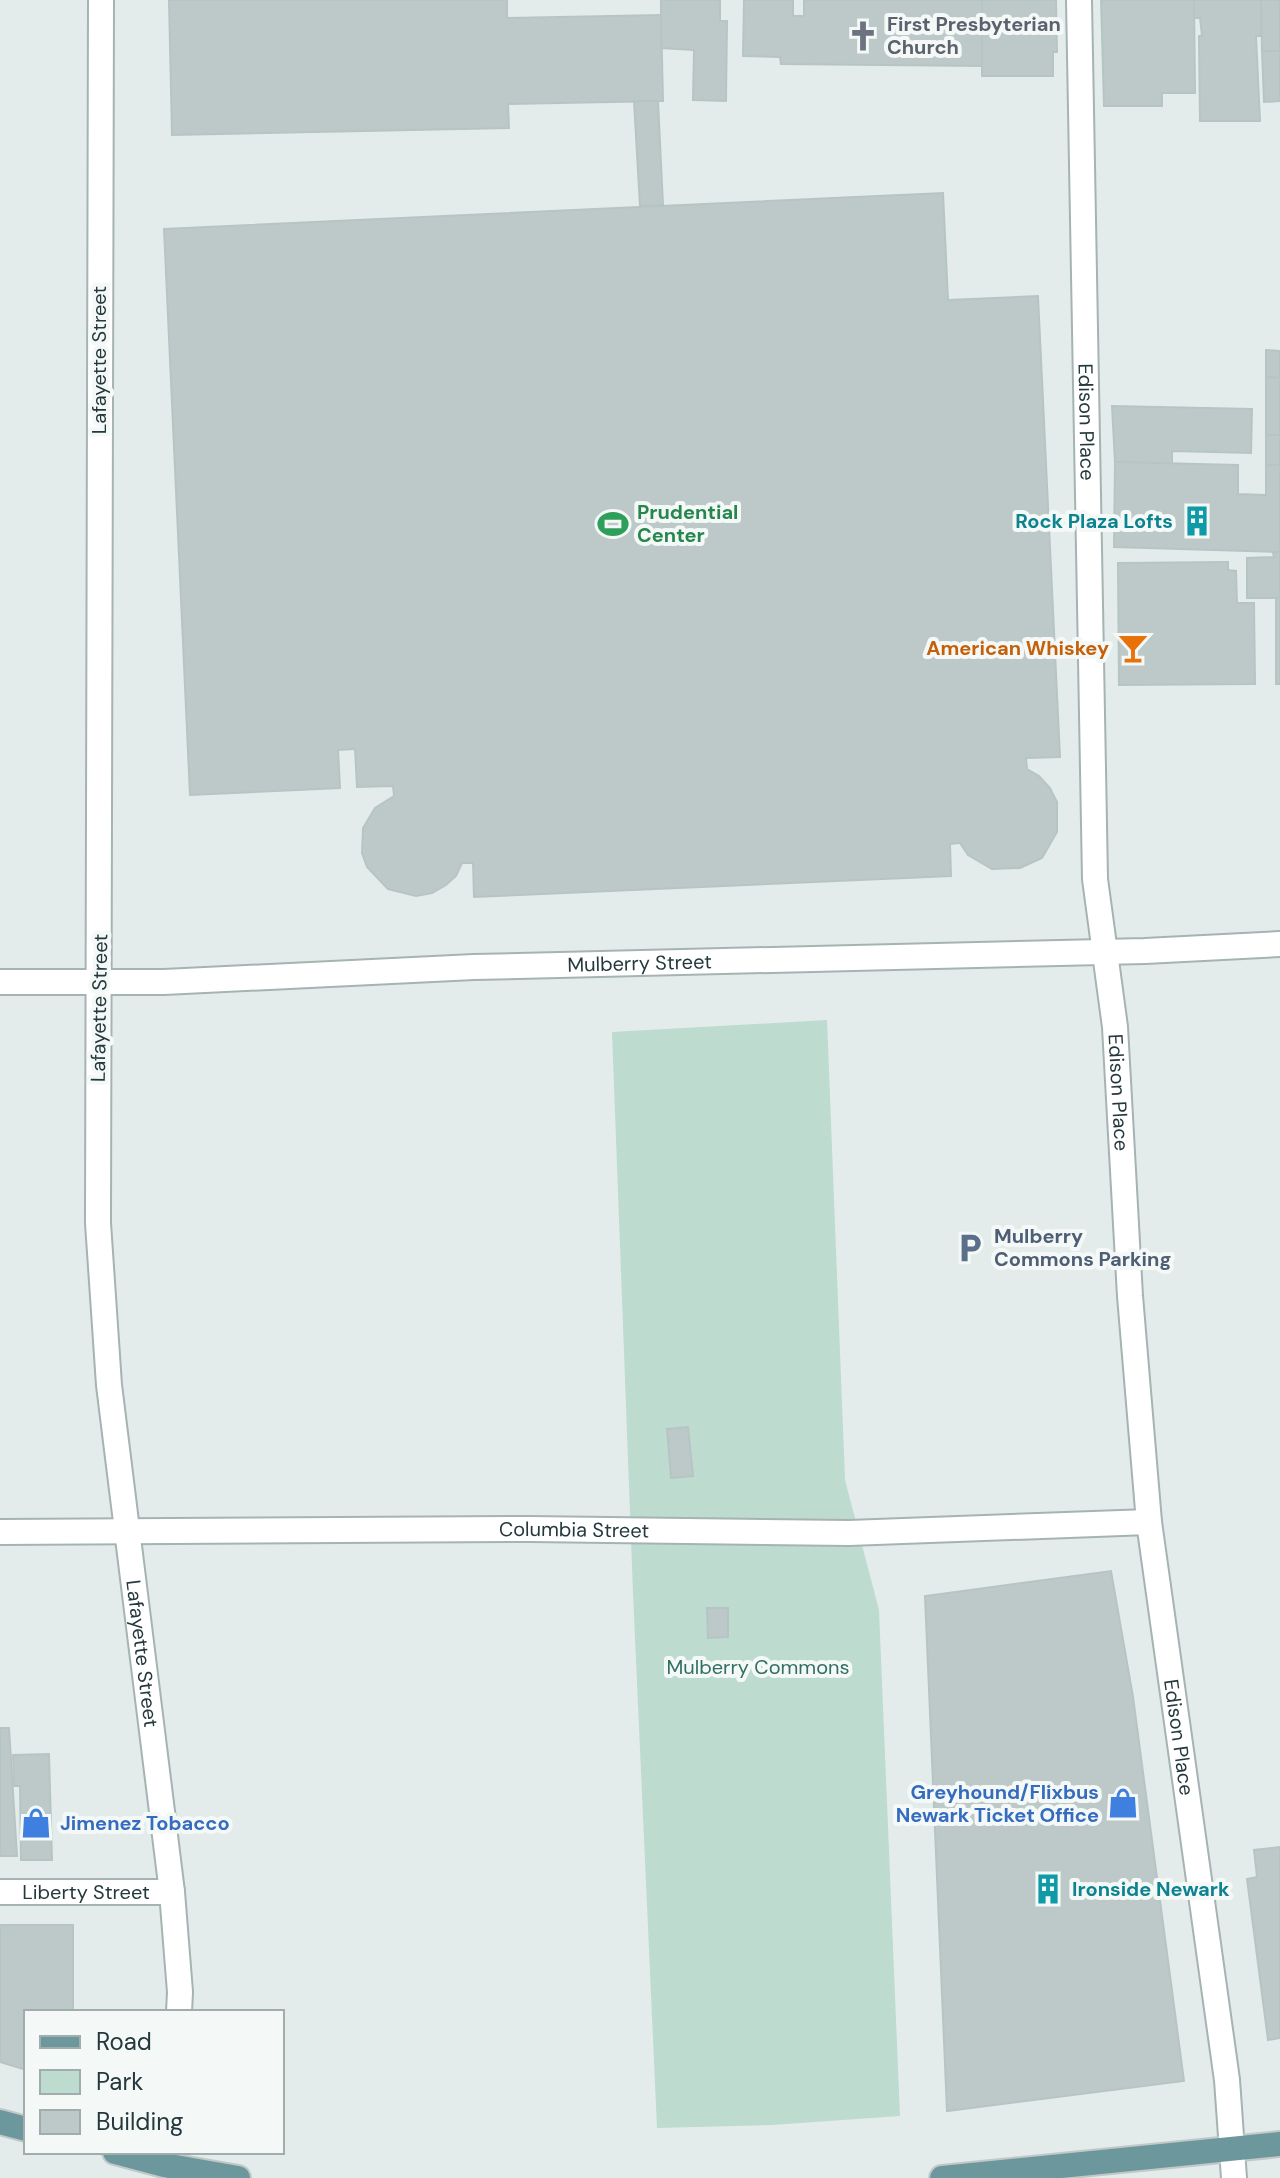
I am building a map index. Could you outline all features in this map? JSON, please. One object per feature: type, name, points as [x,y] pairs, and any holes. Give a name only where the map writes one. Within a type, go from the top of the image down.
[{"type":"main road","points":[[0,2122],[24,2128]]},
{"type":"main road","points":[[942,2178],[1280,2144]]},
{"type":"main road","points":[[123,2154],[238,2178]]},
{"type":"street","name":"Lafayette Street","points":[[101,0],[98,1223],[109,1385],[172,1892],[179,2010]]},
{"type":"street","name":"Edison Place","points":[[1079,0],[1095,879],[1115,1027],[1130,1296],[1149,1522],[1226,2069],[1234,2178]]},
{"type":"street","name":"Mulberry Street","points":[[0,982],[180,981],[486,967],[1280,944]]},
{"type":"street","name":"Columbia Street","points":[[0,1532],[560,1529],[849,1533],[1149,1522]]},
{"type":"street","name":"Liberty Street","points":[[0,1892],[172,1892]]},
{"type":"green space","name":"Mulberry Commons","points":[[827,1020],[845,1480],[879,1610],[900,2116],[772,2125],[657,2128],[612,1032]]},
{"type":"building","points":[[169,0],[507,0],[507,18],[661,15],[663,101],[508,104],[509,128],[172,135]]},
{"type":"building","points":[[661,0],[720,0],[720,21],[727,21],[726,101],[693,100],[694,50],[661,48]]},
{"type":"building","name":"First Presbyterian Church","points":[[744,0],[793,0],[793,16],[804,16],[804,0],[982,0],[982,66],[781,64],[780,57],[743,56]]},
{"type":"building","points":[[982,0],[1056,0],[1057,52],[1053,52],[1053,76],[982,76]]},
{"type":"building","points":[[1101,0],[1194,0],[1195,93],[1162,93],[1162,106],[1104,106]]},
{"type":"building","points":[[1194,0],[1261,0],[1262,36],[1256,36],[1260,121],[1200,121],[1199,36],[1202,36],[1200,18],[1194,18]]},
{"type":"building","points":[[1261,0],[1280,0],[1280,51],[1262,51]]},
{"type":"building","points":[[1262,51],[1280,51],[1280,101],[1264,102]]},
{"type":"building","points":[[634,101],[658,101],[663,205],[640,206]]},
{"type":"building","name":"Prudential Center","points":[[943,193],[948,300],[1038,296],[1060,757],[1026,758],[1027,769],[1050,788],[1057,802],[1057,832],[1042,858],[1020,868],[992,869],[968,855],[960,843],[950,844],[951,876],[474,897],[473,863],[462,863],[456,876],[446,885],[432,893],[416,896],[388,889],[367,867],[362,853],[363,828],[375,808],[394,796],[393,786],[357,787],[355,749],[338,750],[340,788],[190,795],[164,229]]},
{"type":"building","points":[[1266,350],[1280,351],[1280,378],[1266,377]]},
{"type":"building","points":[[1266,377],[1280,378],[1280,435],[1266,435]]},
{"type":"building","points":[[1112,406],[1252,409],[1251,453],[1172,451],[1172,464],[1115,462]]},
{"type":"building","points":[[1266,435],[1280,435],[1280,465],[1266,465]]},
{"type":"building","name":"Rock Plaza Lofts","points":[[1115,462],[1238,465],[1238,494],[1266,495],[1266,465],[1280,465],[1280,552],[1114,547]]},
{"type":"building","points":[[1280,552],[1280,598],[1247,598],[1247,558],[1274,557],[1273,553]]},
{"type":"building","points":[[1228,562],[1228,570],[1236,571],[1237,603],[1254,603],[1255,684],[1119,685],[1118,563]]},
{"type":"building","points":[[1276,598],[1280,598],[1280,684],[1276,684]]},
{"type":"building","points":[[688,1427],[693,1476],[671,1478],[667,1429]]},
{"type":"building","name":"Ironside Newark","points":[[1111,1571],[1133,1697],[1184,2081],[947,2111],[925,1596]]},
{"type":"building","points":[[707,1608],[728,1608],[728,1637],[708,1638]]},
{"type":"building","points":[[0,1728],[9,1728],[17,1856],[0,1856]]},
{"type":"building","name":"Jimenez Tobacco","points":[[49,1754],[52,1860],[21,1860],[20,1786],[14,1786],[13,1755]]},
{"type":"building","points":[[1280,1847],[1280,2038],[1268,2040],[1247,1879],[1257,1877],[1254,1850]]},
{"type":"building","points":[[0,1925],[73,1925],[73,2010],[24,2010],[24,2069],[0,2062]]},
{"type":"place","name":"First Presbyterian Church","points":[[863,36]]},
{"type":"place","name":"Rock Plaza Lofts","points":[[1197,521]]},
{"type":"place","name":"Prudential Center","points":[[613,524]]},
{"type":"place","name":"American Whiskey","points":[[1133,648]]},
{"type":"place","name":"Mulberry Commons Parking","points":[[970,1248]]},
{"type":"place","name":"Greyhound/Flixbus Newark Ticket Office","points":[[1123,1803]]},
{"type":"place","name":"Jimenez Tobacco","points":[[36,1823]]},
{"type":"place","name":"Ironside Newark","points":[[1048,1889]]}]
